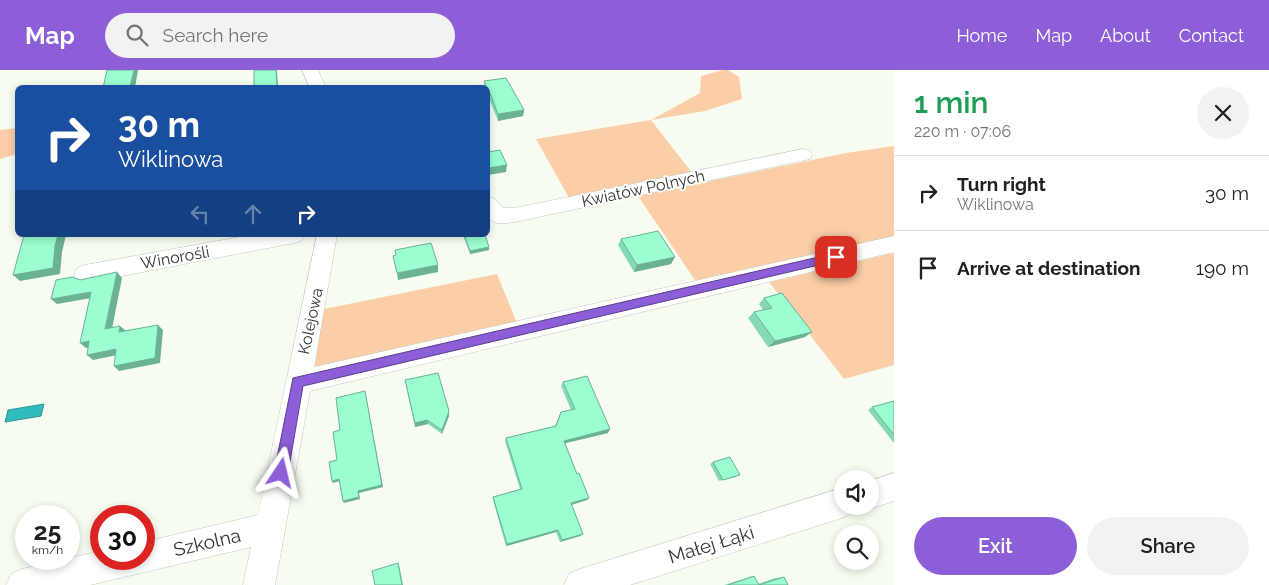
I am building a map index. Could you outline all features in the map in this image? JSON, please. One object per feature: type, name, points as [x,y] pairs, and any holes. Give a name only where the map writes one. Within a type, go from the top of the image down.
[{"type":"street","points":[[310,70],[317,85]]},
{"type":"street","name":"Kwiatów Polnych","points":[[490,206],[498,216],[515,215],[803,155]]},
{"type":"street","name":"Winorośli","points":[[85,274],[283,237]]},
{"type":"street","name":"Kolejowa","points":[[260,585],[327,237]]},
{"type":"street","points":[[298,382],[894,244]]},
{"type":"street","points":[[879,491],[894,487]]},
{"type":"street","name":"Małej Łąki","points":[[580,585],[834,506]]},
{"type":"street","name":"Szkolna","points":[[155,554],[271,527]]},
{"type":"street","points":[[22,585],[90,569]]},
{"type":"shaded area","points":[[728,70],[739,77],[742,99],[705,111],[651,120],[700,93],[701,76]]},
{"type":"shaded area","points":[[651,120],[693,174],[569,198],[536,139]]},
{"type":"shaded area","points":[[15,128],[15,155],[0,159],[0,130]]},
{"type":"shaded area","points":[[894,146],[894,237],[697,283],[638,196],[846,153]]},
{"type":"shaded area","points":[[894,253],[894,365],[844,379],[769,282]]},
{"type":"shaded area","points":[[497,274],[517,323],[314,370],[324,309]]},
{"type":"water","points":[[44,404],[41,416],[5,422],[8,410]]},
{"type":"building","points":[[107,70],[134,70],[130,85],[104,85]]},
{"type":"building","points":[[254,70],[276,70],[277,85],[254,85]]},
{"type":"building","points":[[506,78],[524,110],[498,114],[490,93],[490,85],[486,85],[484,81]]},
{"type":"building","points":[[500,150],[507,165],[490,168],[490,152]]},
{"type":"building","points":[[658,231],[675,257],[637,265],[621,239]]},
{"type":"building","points":[[23,237],[57,237],[53,268],[13,275]]},
{"type":"building","points":[[465,237],[486,237],[489,247],[470,251]]},
{"type":"building","points":[[431,243],[438,265],[397,273],[393,256],[396,255],[395,250]]},
{"type":"building","points":[[117,272],[105,329],[120,326],[119,332],[158,325],[155,358],[114,366],[116,349],[87,355],[89,341],[80,343],[91,292],[51,299],[56,280],[72,277],[80,280]]},
{"type":"building","points":[[782,293],[812,332],[775,341],[754,312],[772,308],[764,298]]},
{"type":"building","points":[[438,373],[449,411],[442,430],[427,420],[415,423],[405,380]]},
{"type":"building","points":[[587,376],[610,429],[564,441],[589,498],[571,503],[583,534],[562,540],[558,530],[507,544],[493,497],[522,489],[506,438],[556,426],[561,412],[575,409],[563,382]]},
{"type":"building","points":[[365,391],[382,485],[358,491],[359,497],[343,501],[339,479],[332,481],[329,462],[337,460],[333,432],[340,430],[336,398]]},
{"type":"building","points":[[894,401],[894,435],[872,407]]},
{"type":"building","points":[[730,457],[740,475],[723,480],[713,462]]},
{"type":"building","points":[[398,563],[402,585],[375,585],[372,571]]},
{"type":"building","points":[[754,576],[759,585],[728,585],[737,582]]},
{"type":"building","points":[[784,577],[788,585],[759,585]]},
{"type":"route","points":[[281,473],[298,382],[836,257]]}]
